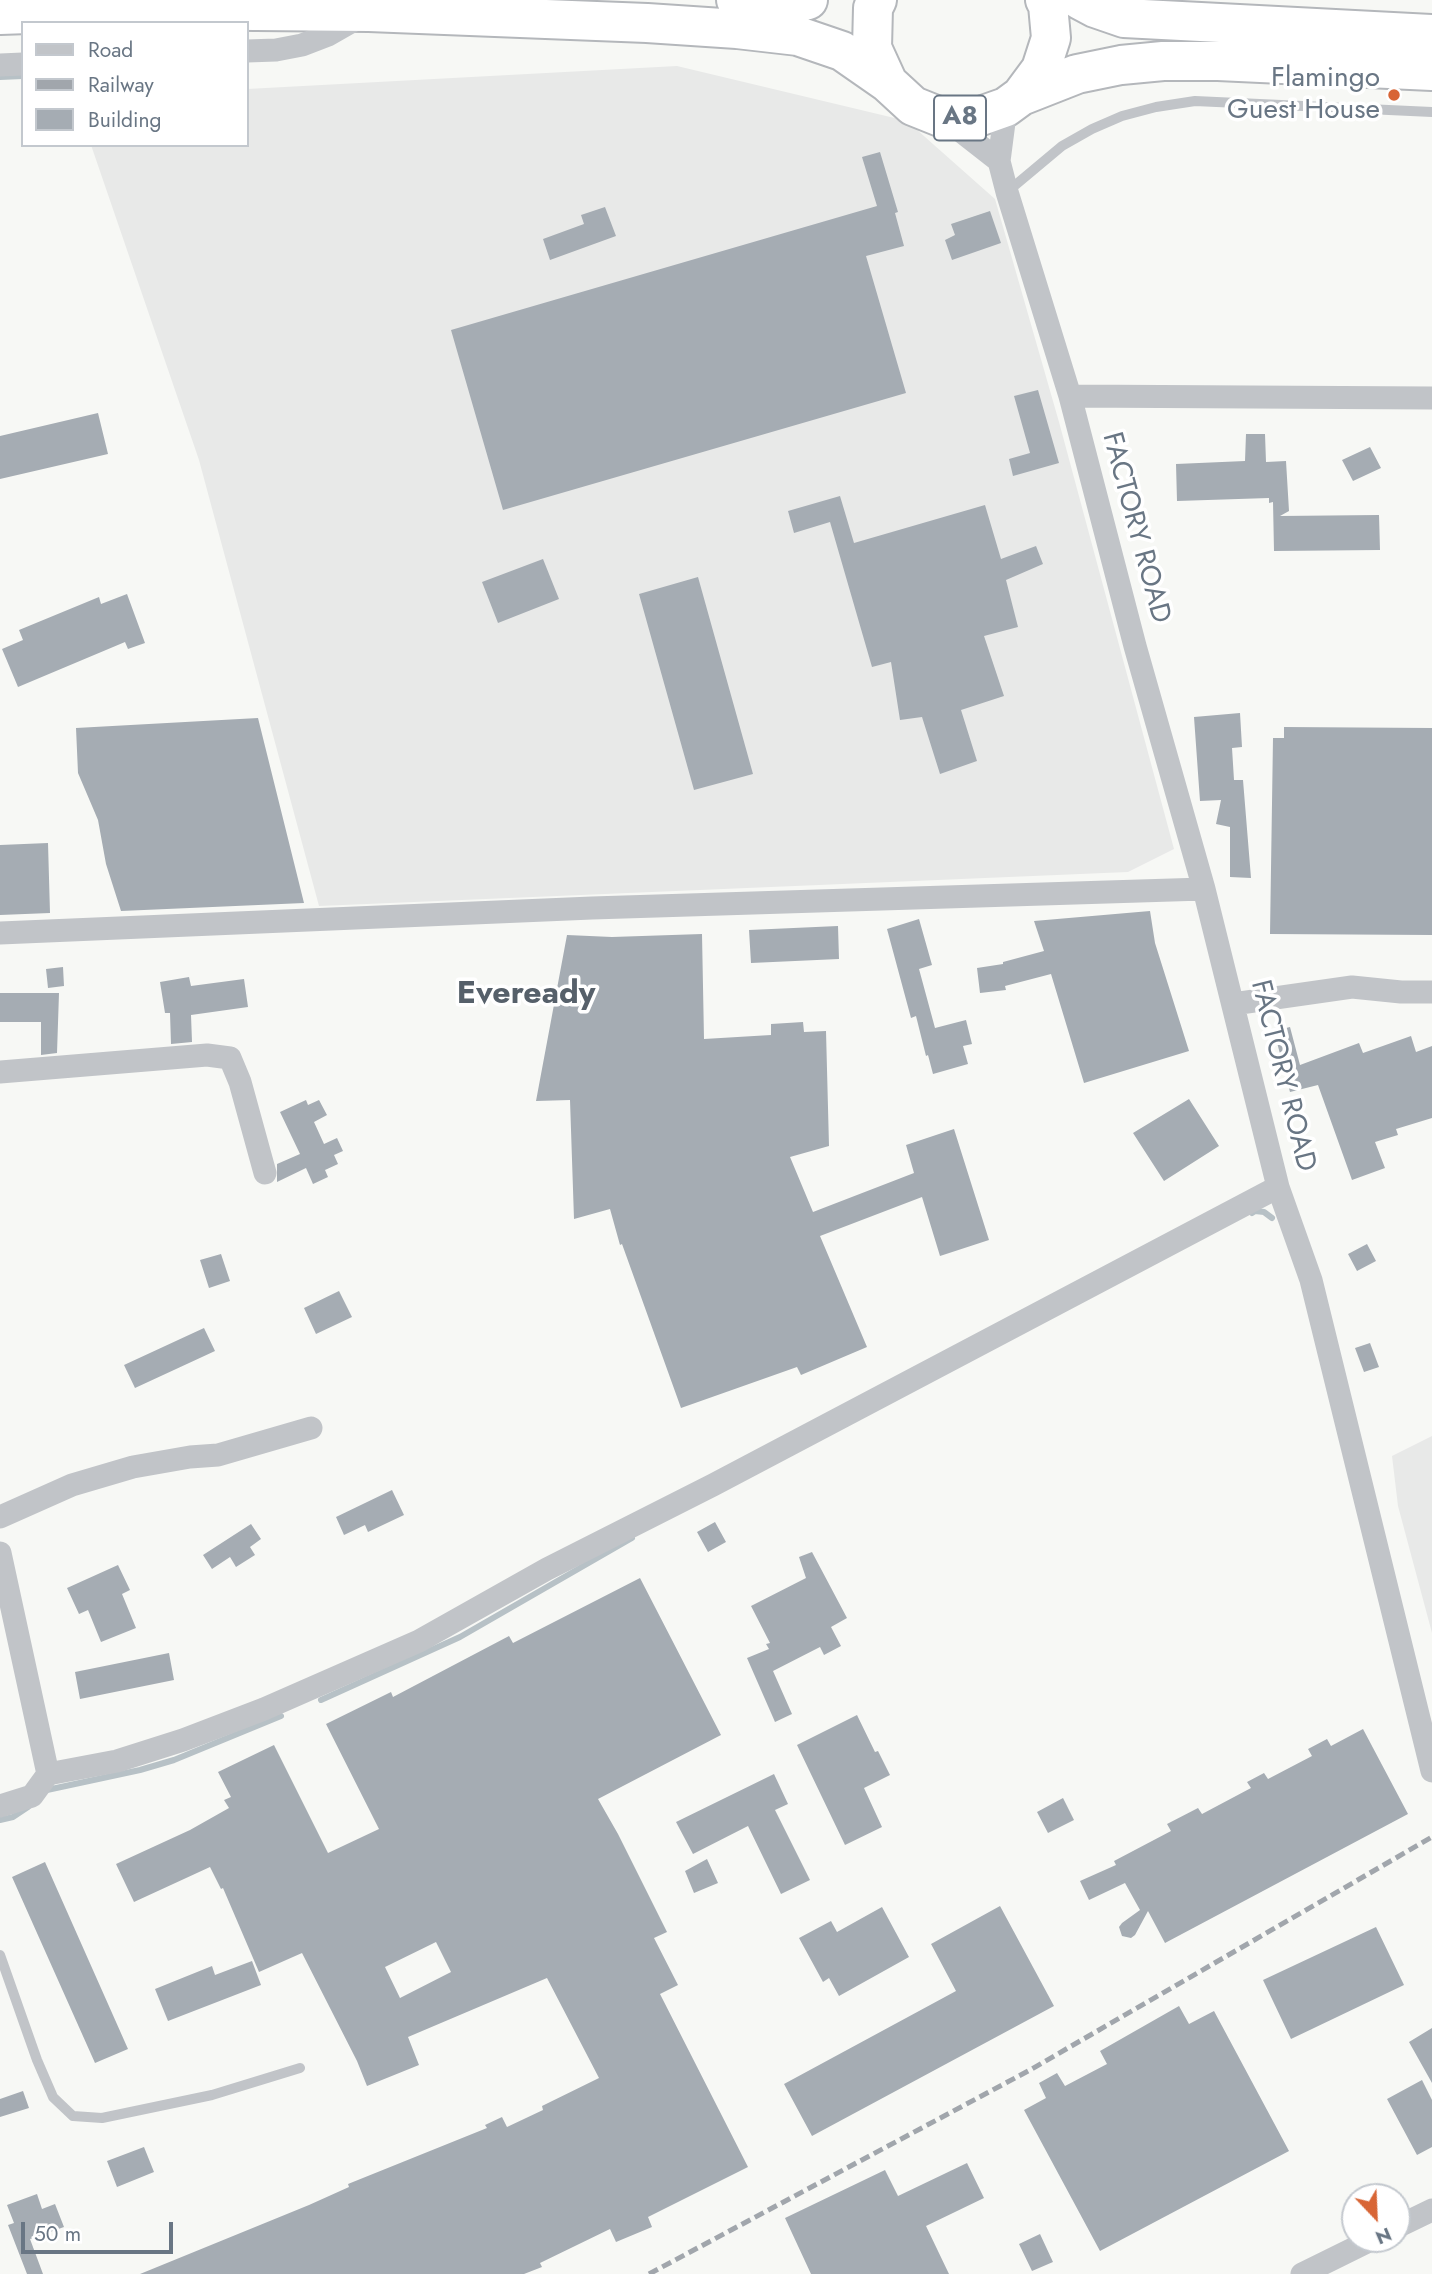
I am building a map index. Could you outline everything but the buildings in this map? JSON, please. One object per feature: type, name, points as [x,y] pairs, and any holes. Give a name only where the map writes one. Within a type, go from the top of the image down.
[{"type":"highway","points":[[736,0],[788,4],[808,0]]},
{"type":"highway","name":"A8","points":[[877,0],[873,8],[872,48],[888,83]]},
{"type":"highway","name":"A8","points":[[1014,101],[1041,69],[1051,38],[1048,5],[1045,0]]},
{"type":"highway","points":[[1080,0],[1124,18],[1432,34]]},
{"type":"highway","name":"A8","points":[[0,15],[142,10],[369,12],[737,29],[798,36],[842,51],[888,83],[912,106],[943,118],[975,118],[1077,74],[1121,65],[1163,61],[1218,61],[1432,71]]},
{"type":"street","points":[[248,51],[276,50],[302,45],[328,35],[369,12]]},
{"type":"street","points":[[0,65],[21,64]]},
{"type":"street","points":[[943,118],[999,161],[1014,101]]},
{"type":"street","name":"FACTORY ROAD","points":[[999,161],[1070,396],[1135,646],[1204,889],[1278,1187],[1311,1280],[1432,1771]]},
{"type":"street","points":[[1070,396],[1432,398]]},
{"type":"street","points":[[0,933],[592,908],[1204,889]]},
{"type":"street","points":[[1233,1004],[1352,987],[1432,992]]},
{"type":"street","points":[[0,1072],[207,1055],[230,1058],[240,1082],[265,1173]]},
{"type":"street","points":[[0,1806],[32,1796],[48,1774],[117,1760],[183,1740],[264,1709],[419,1641],[547,1569],[704,1490],[1278,1187]]},
{"type":"street","points":[[0,1517],[72,1485],[120,1471],[190,1457],[218,1455],[311,1428]]},
{"type":"street","points":[[0,1553],[48,1774]]},
{"type":"street","points":[[1411,2220],[1432,2210]]},
{"type":"street","points":[[1301,2274],[1344,2253]]},
{"type":"lane","points":[[1007,192],[1062,146],[1122,116],[1156,107],[1195,102],[1432,112]]},
{"type":"lane","points":[[0,1955],[53,2097],[74,2116],[102,2118],[212,2095],[300,2068]]},
{"type":"shaded area","points":[[677,66],[907,121],[995,199],[1059,422],[1174,849],[1128,872],[319,906],[199,460],[92,147],[248,147],[248,89]]},
{"type":"shaded area","points":[[1432,1436],[1432,1633],[1398,1506],[1392,1456]]},
{"type":"waterway","points":[[0,77],[21,76]]},
{"type":"waterway","points":[[1252,1213],[1264,1212],[1272,1218]]},
{"type":"waterway","points":[[321,1700],[460,1637],[632,1538]]},
{"type":"waterway","points":[[47,1790],[174,1760],[281,1716]]},
{"type":"waterway","points":[[0,1820],[13,1817],[28,1807]]},
{"type":"railway","points":[[649,2274],[1030,2070],[1432,1837]]},
{"type":"place","name":"Flamingo Guest House","points":[[1394,95]]},
{"type":"district","name":"Eveready","points":[[526,995]]}]
